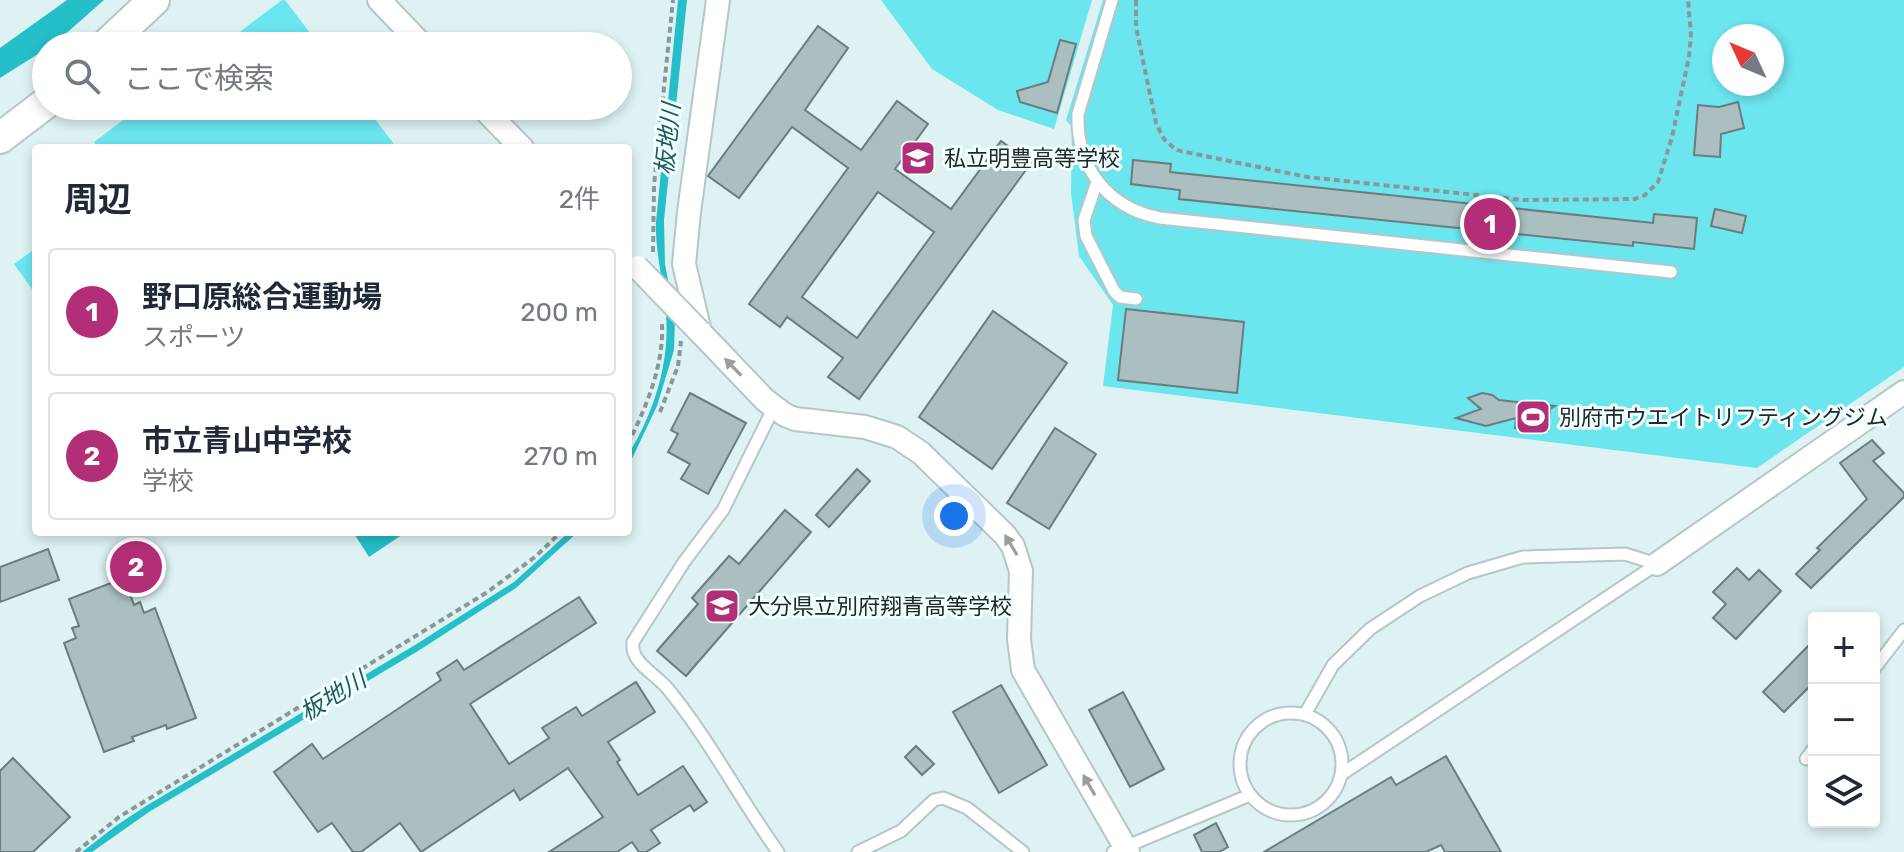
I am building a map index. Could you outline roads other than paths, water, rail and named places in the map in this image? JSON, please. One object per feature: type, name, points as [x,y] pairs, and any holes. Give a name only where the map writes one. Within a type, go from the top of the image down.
[{"type":"street","points":[[120,32],[154,0]]},
{"type":"street","points":[[379,0],[410,32]]},
{"type":"street","points":[[696,338],[684,264],[718,0]]},
{"type":"street","points":[[0,138],[32,114]]},
{"type":"street","points":[[495,120],[518,144]]},
{"type":"street","points":[[640,263],[696,338],[774,407],[795,419],[883,431],[909,443],[1010,541],[1021,571],[1019,639],[1023,670],[1123,851]]},
{"type":"street","points":[[1657,564],[1904,392]]},
{"type":"lane","points":[[1112,0],[1078,114],[1077,129],[1083,157],[1097,182],[1118,202],[1132,210],[1160,218],[1671,272]]},
{"type":"lane","points":[[1097,182],[1084,220],[1086,236],[1114,291],[1120,297],[1136,299]]},
{"type":"lane","points":[[774,407],[723,510],[684,562],[633,642],[632,649],[637,661],[669,690],[778,852]]},
{"type":"lane","points":[[1305,714],[1333,665],[1370,629],[1420,596],[1468,573],[1523,557],[1625,554],[1657,564]]},
{"type":"lane","points":[[1342,774],[1657,564]]},
{"type":"lane","points":[[1880,661],[1904,630]]},
{"type":"lane","points":[[1288,712],[1305,714],[1331,730],[1343,759],[1342,774],[1335,791],[1324,804],[1308,813],[1291,816],[1274,813],[1258,804],[1240,775],[1240,757],[1245,740],[1256,726],[1271,716],[1288,712]]},
{"type":"lane","points":[[1123,851],[1250,795]]},
{"type":"lane","points":[[858,852],[901,831],[934,800],[943,798],[967,808],[1023,852]]},
{"type":"water","points":[[67,0],[104,0],[68,32],[32,32],[32,58],[0,78],[0,48]]},
{"type":"water","name":"板地川","points":[[678,0],[687,0],[664,220],[665,264],[675,318],[674,350],[657,406],[632,459],[632,448],[653,405],[663,369],[667,332],[656,222]]},
{"type":"water","points":[[356,536],[400,536],[369,557]]},
{"type":"water","name":"板地川","points":[[565,536],[574,536],[516,588],[418,651],[149,812],[92,852],[82,852],[146,806],[514,582]]},
{"type":"place","name":"私立明豊高等学校","points":[[918,158]]},
{"type":"place","name":"野口原総合運動場","points":[[1490,224]]},
{"type":"place","name":"別府市ウエイトリフティングジム","points":[[1533,417]]},
{"type":"place","name":"市立青山中学校","points":[[136,567]]},
{"type":"place","name":"大分県立別府翔青高等学校","points":[[722,606]]}]
